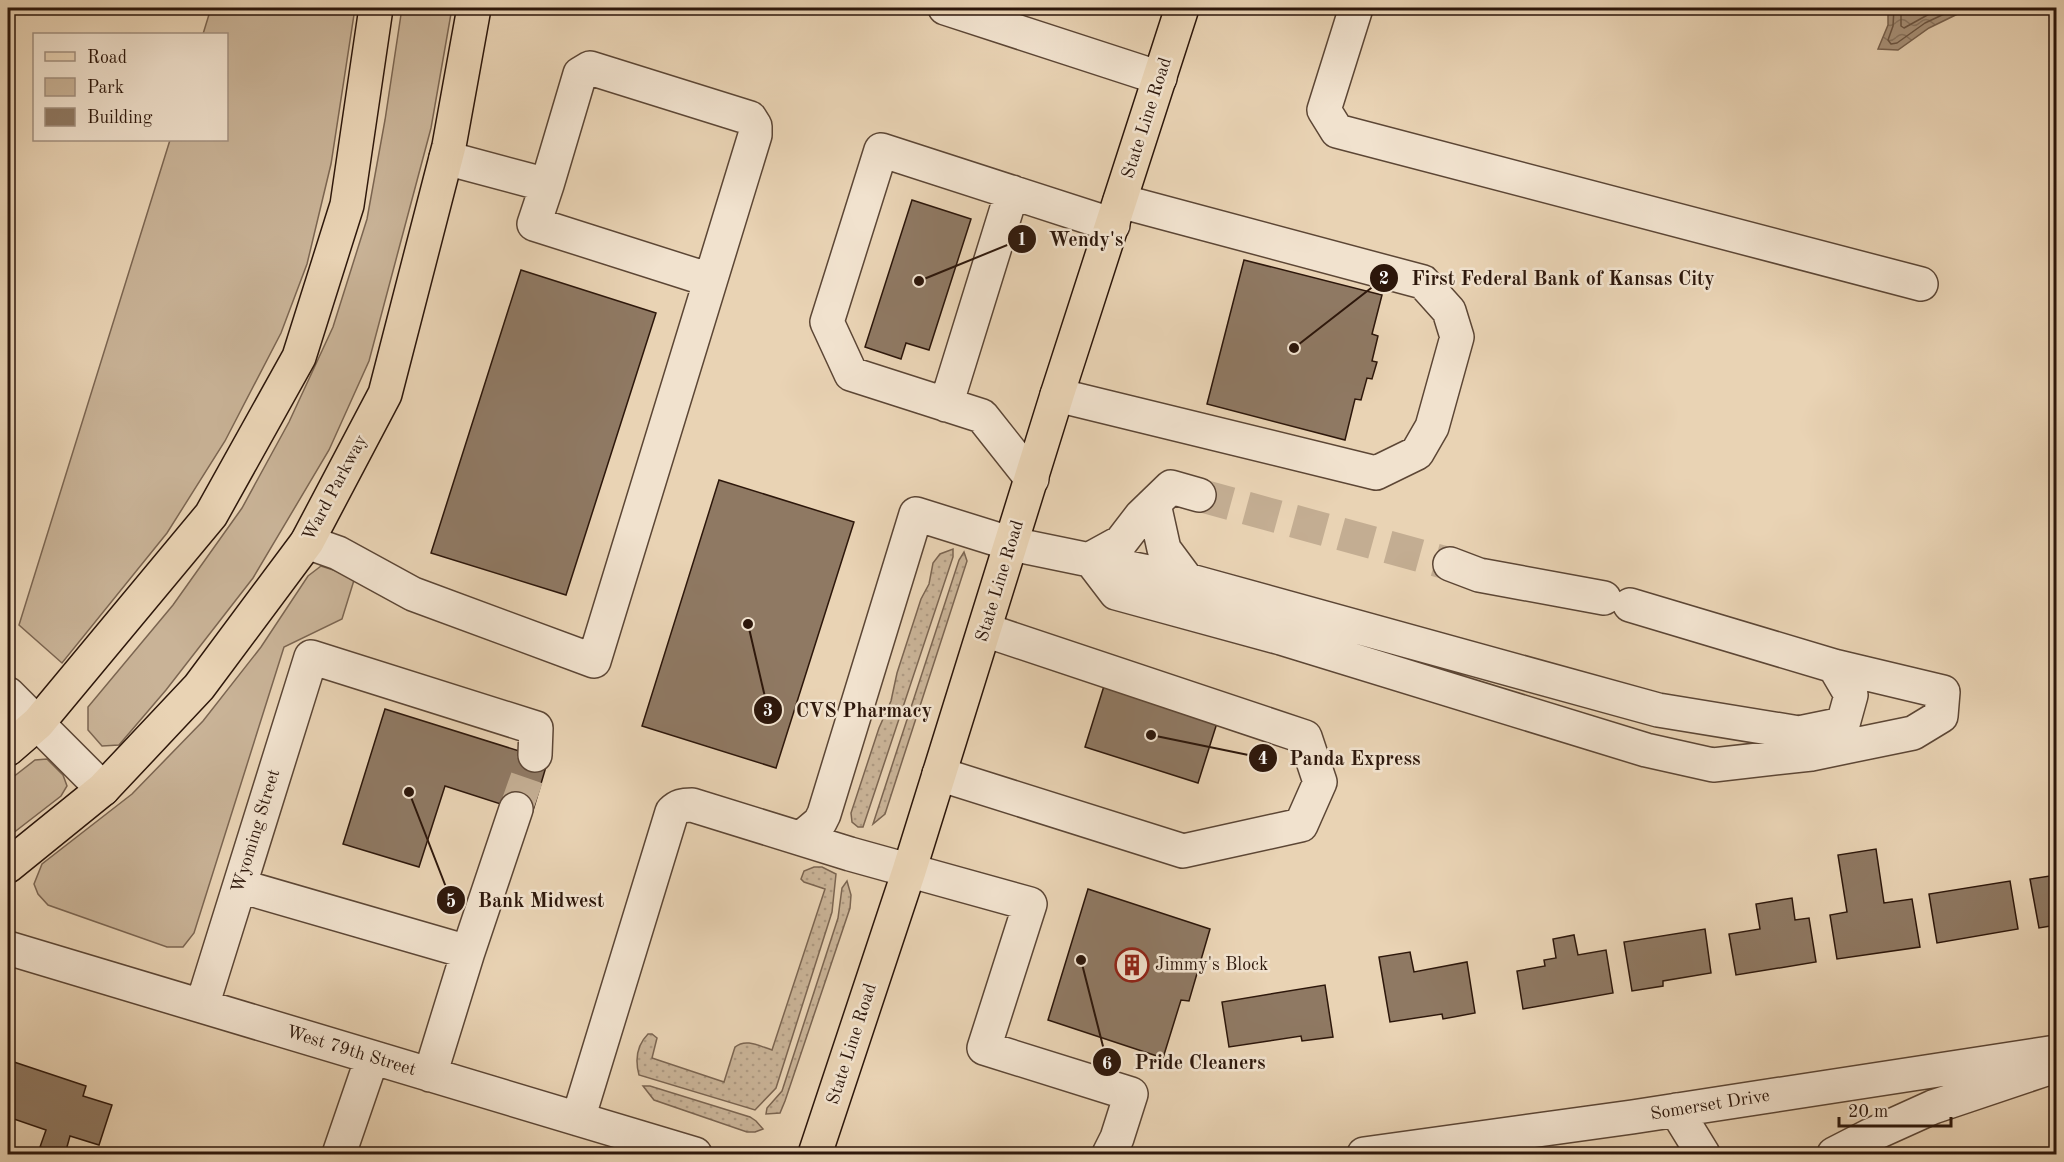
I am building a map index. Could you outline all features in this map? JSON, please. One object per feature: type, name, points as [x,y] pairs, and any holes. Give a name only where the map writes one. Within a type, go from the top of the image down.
[{"type":"main road","points":[[8,749],[38,723],[210,515],[299,357],[347,205],[376,8]]},
{"type":"main road","name":"Ward Parkway","points":[[8,866],[103,789],[199,687],[307,542],[385,393],[446,158],[474,8]]},
{"type":"main road","name":"State Line Road","points":[[815,1155],[909,871],[1057,395],[1182,8]]},
{"type":"street","points":[[945,8],[1160,78]]},
{"type":"street","points":[[1356,8],[1324,110],[1337,131],[1921,284]]},
{"type":"street","points":[[307,542],[338,553],[413,594],[594,660],[755,135],[755,126],[750,118],[590,68],[580,74],[534,224],[710,280]]},
{"type":"street","points":[[1032,479],[982,416],[851,374],[827,322],[881,150],[1012,192],[1117,213],[1424,282],[1449,312],[1457,337],[1431,427],[1416,453],[1376,473],[1057,395]]},
{"type":"street","points":[[446,158],[547,185]]},
{"type":"street","points":[[946,405],[1012,192]]},
{"type":"street","points":[[1090,559],[1121,542],[1141,516],[1171,487],[1199,495]]},
{"type":"street","points":[[1154,504],[1164,549],[1187,580]]},
{"type":"street","points":[[801,838],[820,822],[824,814],[916,514],[1012,544],[1187,580],[1658,710],[1799,733],[1843,724],[1851,695],[1834,666]]},
{"type":"street","points":[[1090,559],[1116,592],[1281,638],[1646,750],[1713,765],[1811,754],[1913,733],[1941,716],[1943,692],[1834,666],[1617,602],[1479,575],[1450,564]]},
{"type":"street","points":[[939,774],[1183,851],[1300,825],[1320,782],[1305,736],[985,630]]},
{"type":"street","name":"Wyoming Street","points":[[202,1006],[311,657],[536,728],[535,756]]},
{"type":"street","points":[[8,694],[103,789]]},
{"type":"street","points":[[578,1119],[672,812],[677,807],[692,805],[909,871],[1030,904],[984,1048],[1131,1094],[1109,1155]]},
{"type":"street","points":[[430,1075],[516,809]]},
{"type":"street","points":[[240,886],[468,952]]},
{"type":"street","name":"West 79th Street","points":[[8,948],[578,1119],[616,1143],[695,1155]]},
{"type":"street","name":"Somerset Drive","points":[[1364,1155],[2056,1052]]},
{"type":"street","points":[[339,1155],[372,1058]]},
{"type":"street","points":[[1834,1155],[1871,1135],[1933,1107],[2056,1066]]},
{"type":"street","points":[[1676,1110],[1703,1155]]},
{"type":"street","points":[[1419,1147],[1485,1155]]},
{"type":"green space","points":[[211,8],[355,8],[331,164],[307,264],[281,333],[225,441],[167,533],[62,663],[19,625],[170,141],[228,141],[228,33],[203,33]]},
{"type":"green space","points":[[402,8],[452,8],[431,128],[369,361],[329,450],[253,578],[166,690],[119,745],[102,746],[88,730],[88,707],[173,605],[242,508],[289,422],[333,327],[367,219]]},
{"type":"green space","points":[[953,549],[953,557],[863,827],[858,827],[852,822],[851,813],[879,728],[891,701],[897,673],[921,599],[929,584],[933,563],[940,554]]},
{"type":"green space","points":[[964,552],[967,561],[885,814],[873,824],[959,560]]},
{"type":"green space","points":[[321,566],[355,577],[342,619],[284,647],[194,933],[183,947],[167,947],[48,905],[38,894],[34,884],[42,864],[132,794],[203,721],[261,647],[308,576]]},
{"type":"green space","points":[[47,759],[63,775],[67,786],[61,796],[8,837],[8,781],[35,760]]},
{"type":"green space","points":[[822,867],[836,874],[832,912],[776,1088],[755,1110],[639,1075],[638,1053],[641,1043],[648,1034],[657,1038],[652,1058],[724,1082],[735,1047],[739,1044],[748,1043],[772,1050],[825,889],[801,879],[804,871]]},
{"type":"green space","points":[[847,881],[851,895],[850,908],[785,1101],[780,1113],[766,1114],[767,1108],[782,1091],[838,918],[842,888]]},
{"type":"green space","points":[[643,1086],[650,1086],[750,1117],[763,1129],[747,1132],[654,1100]]},
{"type":"water","points":[[1888,8],[1970,8],[1929,28],[1898,50],[1878,49],[1888,25]]},
{"type":"building","points":[[912,200],[971,219],[929,350],[906,343],[901,359],[865,347]]},
{"type":"building","points":[[1244,260],[1382,295],[1372,334],[1378,336],[1372,361],[1377,362],[1372,379],[1367,378],[1361,400],[1355,399],[1345,440],[1207,404]]},
{"type":"building","points":[[521,270],[656,313],[566,595],[431,553]]},
{"type":"building","points":[[719,480],[854,522],[776,768],[642,726]]},
{"type":"building","points":[[1104,686],[1217,723],[1198,783],[1085,747]]},
{"type":"building","points":[[385,709],[548,760],[532,814],[445,786],[419,867],[343,844]]},
{"type":"building","points":[[1876,849],[1884,903],[1912,899],[1920,947],[1837,959],[1830,915],[1847,912],[1838,855]]},
{"type":"building","points":[[2056,875],[2056,925],[2039,928],[2030,879]]},
{"type":"building","points":[[2010,881],[2018,929],[1937,943],[1929,894]]},
{"type":"building","name":"Jimmy's Block","points":[[1088,889],[1210,929],[1189,1001],[1181,1000],[1163,1058],[1048,1020]]},
{"type":"building","points":[[1792,898],[1795,920],[1809,918],[1816,962],[1736,975],[1729,934],[1760,929],[1756,904]]},
{"type":"building","points":[[1705,929],[1711,973],[1663,981],[1663,986],[1632,991],[1624,942]]},
{"type":"building","points":[[1574,935],[1578,955],[1606,950],[1613,993],[1523,1009],[1517,971],[1545,966],[1544,960],[1556,958],[1553,939]]},
{"type":"building","points":[[1410,952],[1414,972],[1467,962],[1475,1013],[1443,1019],[1442,1014],[1390,1022],[1379,957]]},
{"type":"building","points":[[1325,985],[1333,1037],[1302,1041],[1301,1036],[1229,1047],[1222,1002]]},
{"type":"building","points":[[8,1060],[86,1086],[83,1096],[112,1105],[99,1145],[70,1136],[65,1154],[40,1147],[46,1130],[8,1117]]},
{"type":"tunnel","points":[[1199,495],[1450,564]]},
{"type":"tunnel","points":[[516,809],[535,755]]},
{"type":"place","name":"Wendy's","points":[[919,281]]},
{"type":"place","name":"First Federal Bank of Kansas City","points":[[1294,348]]},
{"type":"place","name":"CVS Pharmacy","points":[[748,624]]},
{"type":"place","name":"Panda Express","points":[[1151,735]]},
{"type":"place","name":"Bank Midwest","points":[[409,792]]},
{"type":"place","name":"Pride Cleaners","points":[[1081,960]]},
{"type":"place","name":"Jimmy's Block","points":[[1132,965]]}]
